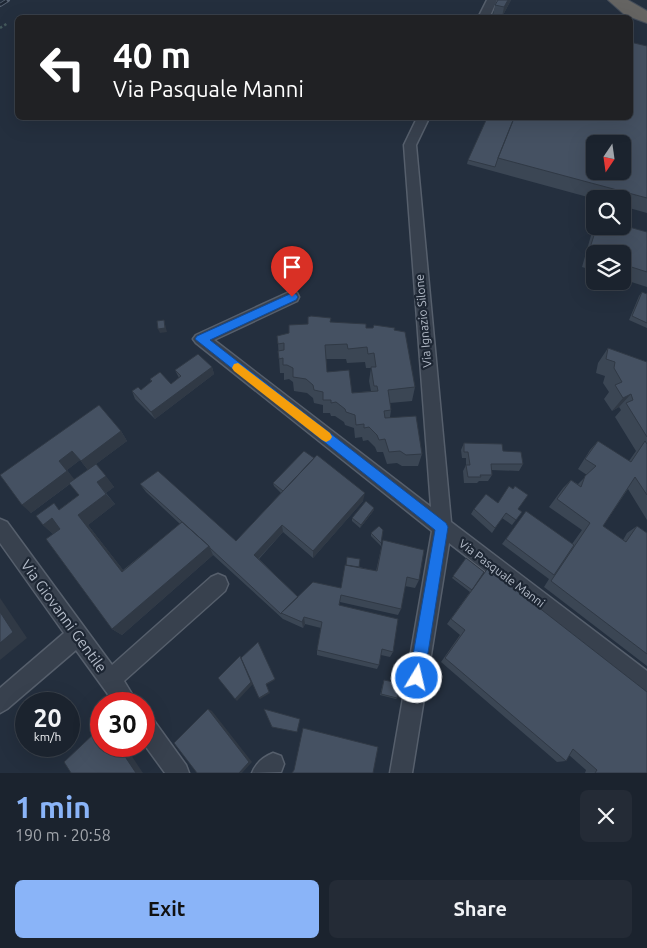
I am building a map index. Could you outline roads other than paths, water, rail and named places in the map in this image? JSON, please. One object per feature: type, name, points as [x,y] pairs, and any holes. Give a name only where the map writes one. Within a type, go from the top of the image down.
[{"type":"highway","points":[[617,0],[631,11],[647,18]]},
{"type":"street","points":[[484,15],[492,0]]},
{"type":"street","name":"Via Ignazio Silone","points":[[401,773],[442,527],[410,145],[421,120]]},
{"type":"street","name":"Via Pasquale Manni","points":[[292,297],[201,339],[647,684]]},
{"type":"street","name":"Via Giovanni Gentile","points":[[0,528],[119,692]]},
{"type":"street","points":[[110,680],[218,584]]},
{"type":"street","points":[[0,702],[78,635]]},
{"type":"street","points":[[155,741],[178,773]]},
{"type":"railway","points":[[0,5],[8,0]]}]
